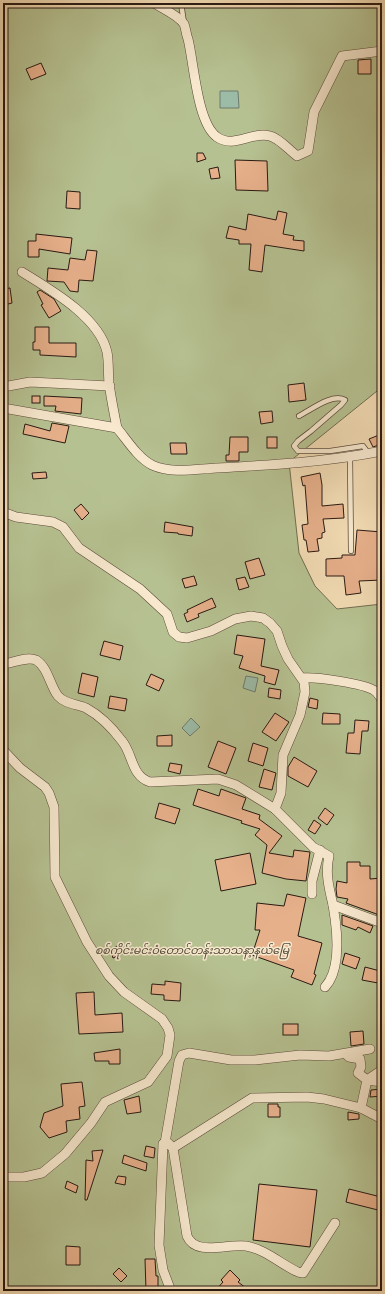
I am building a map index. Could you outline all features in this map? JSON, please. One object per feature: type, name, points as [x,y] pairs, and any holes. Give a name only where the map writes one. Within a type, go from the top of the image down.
[{"type":"street","points":[[154,3],[184,24],[200,104],[206,124],[217,137],[236,142],[256,136],[270,136],[297,156],[308,151],[314,112],[342,56],[382,51]]},
{"type":"street","points":[[22,272],[58,294],[83,315],[97,332],[107,352],[110,386],[117,428],[143,460],[152,465],[173,470],[264,466],[350,457],[382,451]]},
{"type":"street","points":[[3,387],[30,382],[110,386]]},
{"type":"street","points":[[3,408],[117,428]]},
{"type":"street","points":[[3,512],[16,517],[53,522],[63,527],[79,548],[120,574],[160,607],[167,614],[173,632],[179,637],[187,638],[211,631],[235,619],[251,616],[263,618],[270,623],[277,631],[285,652],[302,678],[305,692],[300,715],[283,755],[281,793],[275,810]]},
{"type":"street","points":[[3,664],[28,659],[35,660],[46,671],[50,682],[63,701],[86,708],[123,741],[136,770],[145,781],[150,782],[201,778],[224,780],[236,785],[275,810],[312,847],[329,856],[327,873],[337,933],[336,956],[333,974],[325,987]]},
{"type":"street","points":[[302,678],[315,677],[374,690],[381,698]]},
{"type":"street","points":[[3,750],[20,768],[45,787],[49,794],[54,807],[55,877],[87,942],[109,976],[124,992],[162,1019],[168,1028],[170,1035],[167,1056],[148,1082],[106,1102],[91,1123],[65,1154],[42,1173],[24,1177],[3,1178]]},
{"type":"street","points":[[312,894],[312,881],[320,850]]},
{"type":"street","points":[[333,905],[382,923]]},
{"type":"street","points":[[335,1223],[302,1272],[286,1267],[258,1250],[246,1246],[194,1246],[190,1243],[187,1236],[169,1145],[177,1069],[182,1055],[189,1053],[231,1060],[255,1060],[293,1055],[329,1056],[370,1049]]},
{"type":"street","points":[[346,1054],[349,1057],[360,1059],[361,1067],[358,1073],[368,1080],[382,1082]]},
{"type":"street","points":[[361,1108],[368,1080],[382,1070]]},
{"type":"street","points":[[171,1291],[163,1270],[159,1245],[162,1146],[169,1145],[252,1098],[307,1097],[346,1103],[361,1108],[382,1119]]},
{"type":"lane","points":[[180,4],[184,24]]},
{"type":"lane","points":[[299,416],[340,397],[345,400],[341,405],[311,432],[298,440],[294,446],[298,451],[313,452],[363,446],[369,454]]},
{"type":"lane","points":[[350,457],[351,551]]},
{"type":"green space","name":"စစ်ကိုင်းမင်းဝံတောင်တန်းသာသနာ့နယ်မြေ","points":[[3,3],[382,3],[382,387],[289,462],[299,553],[315,586],[337,609],[382,604],[382,1291],[3,1291]]},
{"type":"shaded area","points":[[220,91],[238,91],[239,108],[220,108]]},
{"type":"shaded area","points":[[246,676],[258,678],[255,692],[243,688]]},
{"type":"shaded area","points":[[191,718],[200,727],[190,736],[182,728]]},
{"type":"building","points":[[371,59],[371,74],[358,74],[358,60]]},
{"type":"building","points":[[41,63],[46,74],[31,80],[26,69]]},
{"type":"building","points":[[197,153],[203,153],[206,159],[197,162]]},
{"type":"building","points":[[235,160],[267,161],[268,191],[236,190]]},
{"type":"building","points":[[218,167],[220,178],[211,179],[209,169]]},
{"type":"building","points":[[67,191],[80,192],[80,209],[66,208]]},
{"type":"building","points":[[278,211],[287,213],[283,234],[294,236],[293,240],[304,241],[304,251],[265,245],[262,272],[249,270],[251,244],[239,244],[239,240],[226,238],[229,226],[246,230],[248,214],[276,220]]},
{"type":"building","points":[[36,234],[72,238],[70,254],[39,249],[39,257],[28,257],[28,241],[36,241]]},
{"type":"building","points":[[87,250],[97,251],[93,281],[79,280],[78,292],[70,291],[64,282],[47,281],[48,268],[68,270],[70,258],[85,260]]},
{"type":"building","points":[[10,288],[12,303],[4,305],[3,289]]},
{"type":"building","points":[[40,290],[54,299],[61,311],[49,318],[41,305],[43,304],[37,292]]},
{"type":"building","points":[[35,327],[49,327],[49,343],[76,343],[76,357],[40,355],[40,350],[33,350],[33,342],[35,342]]},
{"type":"building","points":[[304,383],[306,400],[289,402],[288,385]]},
{"type":"building","points":[[32,396],[40,396],[40,403],[32,403]]},
{"type":"building","points":[[44,396],[82,398],[81,414],[55,411],[56,406],[44,406]]},
{"type":"building","points":[[272,411],[273,422],[261,424],[259,412]]},
{"type":"building","points":[[52,423],[69,426],[65,443],[23,434],[25,424],[50,431]]},
{"type":"building","points":[[379,435],[382,444],[373,447],[369,439]]},
{"type":"building","points":[[230,437],[248,437],[248,452],[239,452],[239,461],[226,461],[226,455],[229,455]]},
{"type":"building","points":[[267,437],[277,437],[277,448],[267,448]]},
{"type":"building","points":[[170,443],[186,443],[187,454],[171,454]]},
{"type":"building","points":[[46,472],[47,478],[33,479],[32,473]]},
{"type":"building","points":[[320,473],[322,485],[322,506],[343,504],[344,518],[323,519],[325,532],[322,533],[322,538],[317,539],[319,551],[308,552],[306,540],[304,540],[302,525],[308,524],[305,485],[303,486],[301,477]]},
{"type":"building","points":[[81,504],[89,513],[82,520],[74,510]]},
{"type":"building","points":[[165,522],[193,527],[192,536],[164,532]]},
{"type":"building","points":[[357,530],[382,532],[379,566],[382,566],[382,580],[359,581],[361,593],[346,595],[344,576],[326,576],[326,559],[342,558],[342,555],[355,555]]},
{"type":"building","points":[[259,558],[265,575],[250,579],[245,562]]},
{"type":"building","points":[[194,576],[197,585],[185,588],[182,579]]},
{"type":"building","points":[[245,577],[249,587],[239,590],[236,579]]},
{"type":"building","points":[[212,598],[216,607],[198,614],[199,617],[187,622],[184,614],[188,612],[187,610]]},
{"type":"building","points":[[237,635],[265,639],[261,666],[279,670],[275,685],[264,682],[265,676],[239,668],[243,656],[234,654]]},
{"type":"building","points":[[104,641],[123,646],[120,660],[100,655]]},
{"type":"building","points":[[82,673],[98,677],[94,697],[78,693]]},
{"type":"building","points":[[151,674],[164,680],[159,691],[146,685]]},
{"type":"building","points":[[269,688],[281,690],[280,699],[268,697]]},
{"type":"building","points":[[110,696],[127,699],[125,711],[108,708]]},
{"type":"building","points":[[310,698],[318,700],[317,709],[308,707]]},
{"type":"building","points":[[275,713],[289,722],[276,741],[262,732]]},
{"type":"building","points":[[323,713],[340,714],[340,724],[322,724]]},
{"type":"building","points":[[355,720],[369,721],[368,731],[362,731],[360,754],[346,753],[348,733],[354,733]]},
{"type":"building","points":[[172,735],[172,746],[157,746],[157,736]]},
{"type":"building","points":[[218,741],[236,748],[226,774],[208,767]]},
{"type":"building","points":[[253,743],[268,748],[263,766],[248,761]]},
{"type":"building","points":[[294,757],[317,771],[308,787],[288,776],[288,767]]},
{"type":"building","points":[[170,763],[182,765],[180,774],[168,771]]},
{"type":"building","points":[[264,769],[276,773],[272,790],[259,787]]},
{"type":"building","points":[[198,789],[219,796],[221,789],[246,798],[242,809],[260,815],[259,819],[282,836],[269,853],[293,857],[294,850],[310,852],[306,881],[286,879],[262,873],[267,845],[255,835],[260,829],[241,823],[242,821],[193,805]]},
{"type":"building","points":[[159,803],[180,809],[175,824],[155,818]]},
{"type":"building","points":[[325,808],[334,815],[327,825],[318,818]]},
{"type":"building","points":[[314,820],[321,825],[315,834],[308,830]]},
{"type":"building","points":[[250,853],[256,884],[221,891],[215,860]]},
{"type":"building","points":[[347,862],[360,862],[360,866],[370,866],[370,879],[382,878],[382,916],[346,903],[348,899],[337,897],[337,881],[347,883]]},
{"type":"building","points":[[287,894],[306,898],[298,936],[322,943],[314,974],[316,975],[312,985],[291,977],[294,970],[252,955],[260,930],[255,930],[257,903],[284,906]]},
{"type":"building","points":[[342,915],[373,926],[370,933],[358,927],[356,930],[342,925]]},
{"type":"building","points":[[120,945],[124,953],[113,958],[110,949]]},
{"type":"building","points":[[345,953],[360,958],[356,969],[342,964]]},
{"type":"building","points":[[365,967],[380,971],[378,983],[362,980]]},
{"type":"building","points":[[165,981],[181,983],[180,1001],[164,1000],[164,995],[151,994],[152,984],[165,985]]},
{"type":"building","points":[[94,992],[95,1015],[122,1013],[123,1032],[79,1034],[76,993]]},
{"type":"building","points":[[283,1024],[298,1024],[298,1035],[283,1035]]},
{"type":"building","points":[[363,1031],[364,1044],[351,1046],[350,1032]]},
{"type":"building","points":[[120,1049],[120,1064],[109,1064],[109,1061],[95,1061],[94,1053]]},
{"type":"building","points":[[82,1082],[85,1106],[79,1107],[80,1119],[66,1121],[67,1132],[49,1138],[40,1127],[44,1113],[63,1106],[61,1084]]},
{"type":"building","points":[[382,1089],[382,1096],[370,1097],[371,1090]]},
{"type":"building","points":[[139,1096],[141,1112],[127,1114],[124,1100]]},
{"type":"building","points":[[268,1104],[278,1104],[278,1107],[280,1107],[280,1117],[268,1117]]},
{"type":"building","points":[[348,1112],[359,1114],[359,1119],[348,1120]]},
{"type":"building","points":[[146,1146],[155,1148],[154,1158],[144,1156]]},
{"type":"building","points":[[103,1150],[87,1200],[85,1200],[86,1160],[93,1161],[92,1151]]},
{"type":"building","points":[[124,1155],[147,1163],[146,1171],[122,1163]]},
{"type":"building","points":[[118,1176],[126,1177],[125,1185],[115,1183]]},
{"type":"building","points":[[67,1181],[78,1186],[76,1193],[65,1188]]},
{"type":"building","points":[[259,1184],[317,1190],[310,1247],[253,1240]]},
{"type":"building","points":[[349,1189],[381,1197],[378,1210],[346,1202]]},
{"type":"building","points":[[66,1246],[80,1247],[80,1265],[66,1265]]},
{"type":"building","points":[[145,1259],[155,1259],[156,1276],[158,1276],[158,1291],[146,1291]]},
{"type":"building","points":[[119,1268],[127,1276],[121,1282],[113,1274]]},
{"type":"building","points":[[230,1270],[240,1280],[238,1282],[250,1291],[215,1291],[223,1282],[221,1280]]}]
